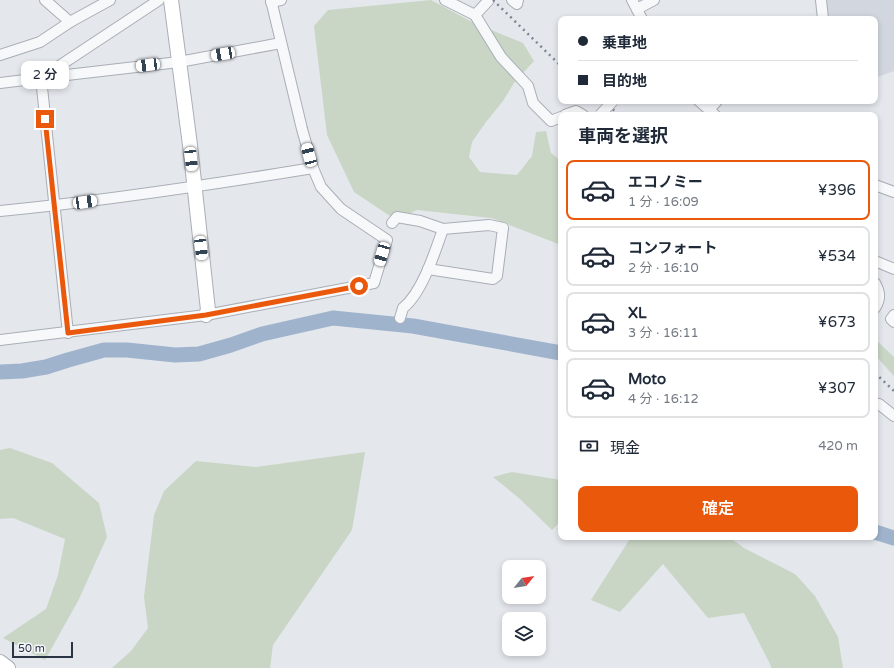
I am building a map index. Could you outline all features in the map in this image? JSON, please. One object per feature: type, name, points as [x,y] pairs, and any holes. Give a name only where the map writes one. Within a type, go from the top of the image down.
[{"type":"street","points":[[45,0],[70,22]]},
{"type":"street","points":[[0,55],[40,42],[70,22],[110,0]]},
{"type":"street","points":[[41,78],[160,0]]},
{"type":"street","points":[[171,0],[208,310],[206,315]]},
{"type":"street","points":[[445,0],[475,15],[502,57],[528,86],[533,103],[551,121],[558,118]]},
{"type":"street","points":[[475,15],[489,0]]},
{"type":"street","points":[[512,0],[517,4],[518,0]]},
{"type":"street","points":[[632,0],[640,16]]},
{"type":"street","points":[[637,9],[654,0]]},
{"type":"street","points":[[821,0],[823,16]]},
{"type":"street","points":[[0,340],[68,333],[206,315],[374,283],[387,240],[341,209],[321,187],[313,168],[281,43],[274,1]]},
{"type":"street","points":[[0,83],[179,62],[281,43]]},
{"type":"street","points":[[41,78],[68,333]]},
{"type":"street","points":[[603,112],[610,104]]},
{"type":"street","points":[[702,104],[711,112]]},
{"type":"street","points":[[0,211],[54,206],[194,187],[313,168]]},
{"type":"street","points":[[878,186],[894,192]]},
{"type":"street","points":[[392,223],[397,217],[443,229],[489,225],[503,228],[497,276],[493,279],[428,269]]},
{"type":"street","points":[[400,318],[403,308],[409,303],[428,269],[443,229]]},
{"type":"street","points":[[878,262],[894,269]]},
{"type":"street","points":[[878,288],[878,300]]},
{"type":"street","points":[[894,315],[891,319],[894,322]]},
{"type":"street","points":[[878,404],[894,416]]},
{"type":"street","points":[[0,662],[8,668]]},
{"type":"shaded area","points":[[824,0],[894,0],[894,71],[878,77],[878,16],[827,16]]},
{"type":"green space","points":[[431,0],[472,22],[523,43],[534,61],[514,83],[503,101],[472,142],[469,157],[480,172],[517,175],[532,156],[536,132],[546,131],[551,153],[558,159],[558,244],[491,218],[417,210],[396,220],[354,192],[327,135],[314,26],[328,10]]},
{"type":"green space","points":[[878,342],[894,357],[894,376],[878,358]]},
{"type":"green space","points":[[10,448],[52,463],[99,503],[107,537],[78,601],[45,660],[3,638],[46,609],[58,575],[65,539],[13,518],[0,519],[0,450]]},
{"type":"green space","points":[[365,452],[352,530],[273,645],[270,668],[112,668],[131,651],[148,628],[144,597],[154,515],[164,491],[196,461],[256,467]]},
{"type":"green space","points":[[512,472],[558,480],[558,524],[552,530],[520,499],[493,477]]},
{"type":"green space","points":[[629,540],[733,540],[744,548],[795,574],[815,596],[838,637],[843,668],[771,668],[744,613],[708,618],[663,564],[620,612],[591,600]]},
{"type":"waterway","points":[[0,372],[22,371],[46,367],[104,350],[127,350],[175,355],[199,354],[262,334],[333,318],[413,326],[558,352]]},
{"type":"waterway","points":[[878,533],[894,538]]},
{"type":"railway","points":[[493,0],[558,63]]},
{"type":"railway","points":[[607,104],[616,112]]},
{"type":"railway","points":[[878,376],[894,391]]},
{"type":"route","points":[[45,119],[68,333],[206,315],[359,286]]}]
